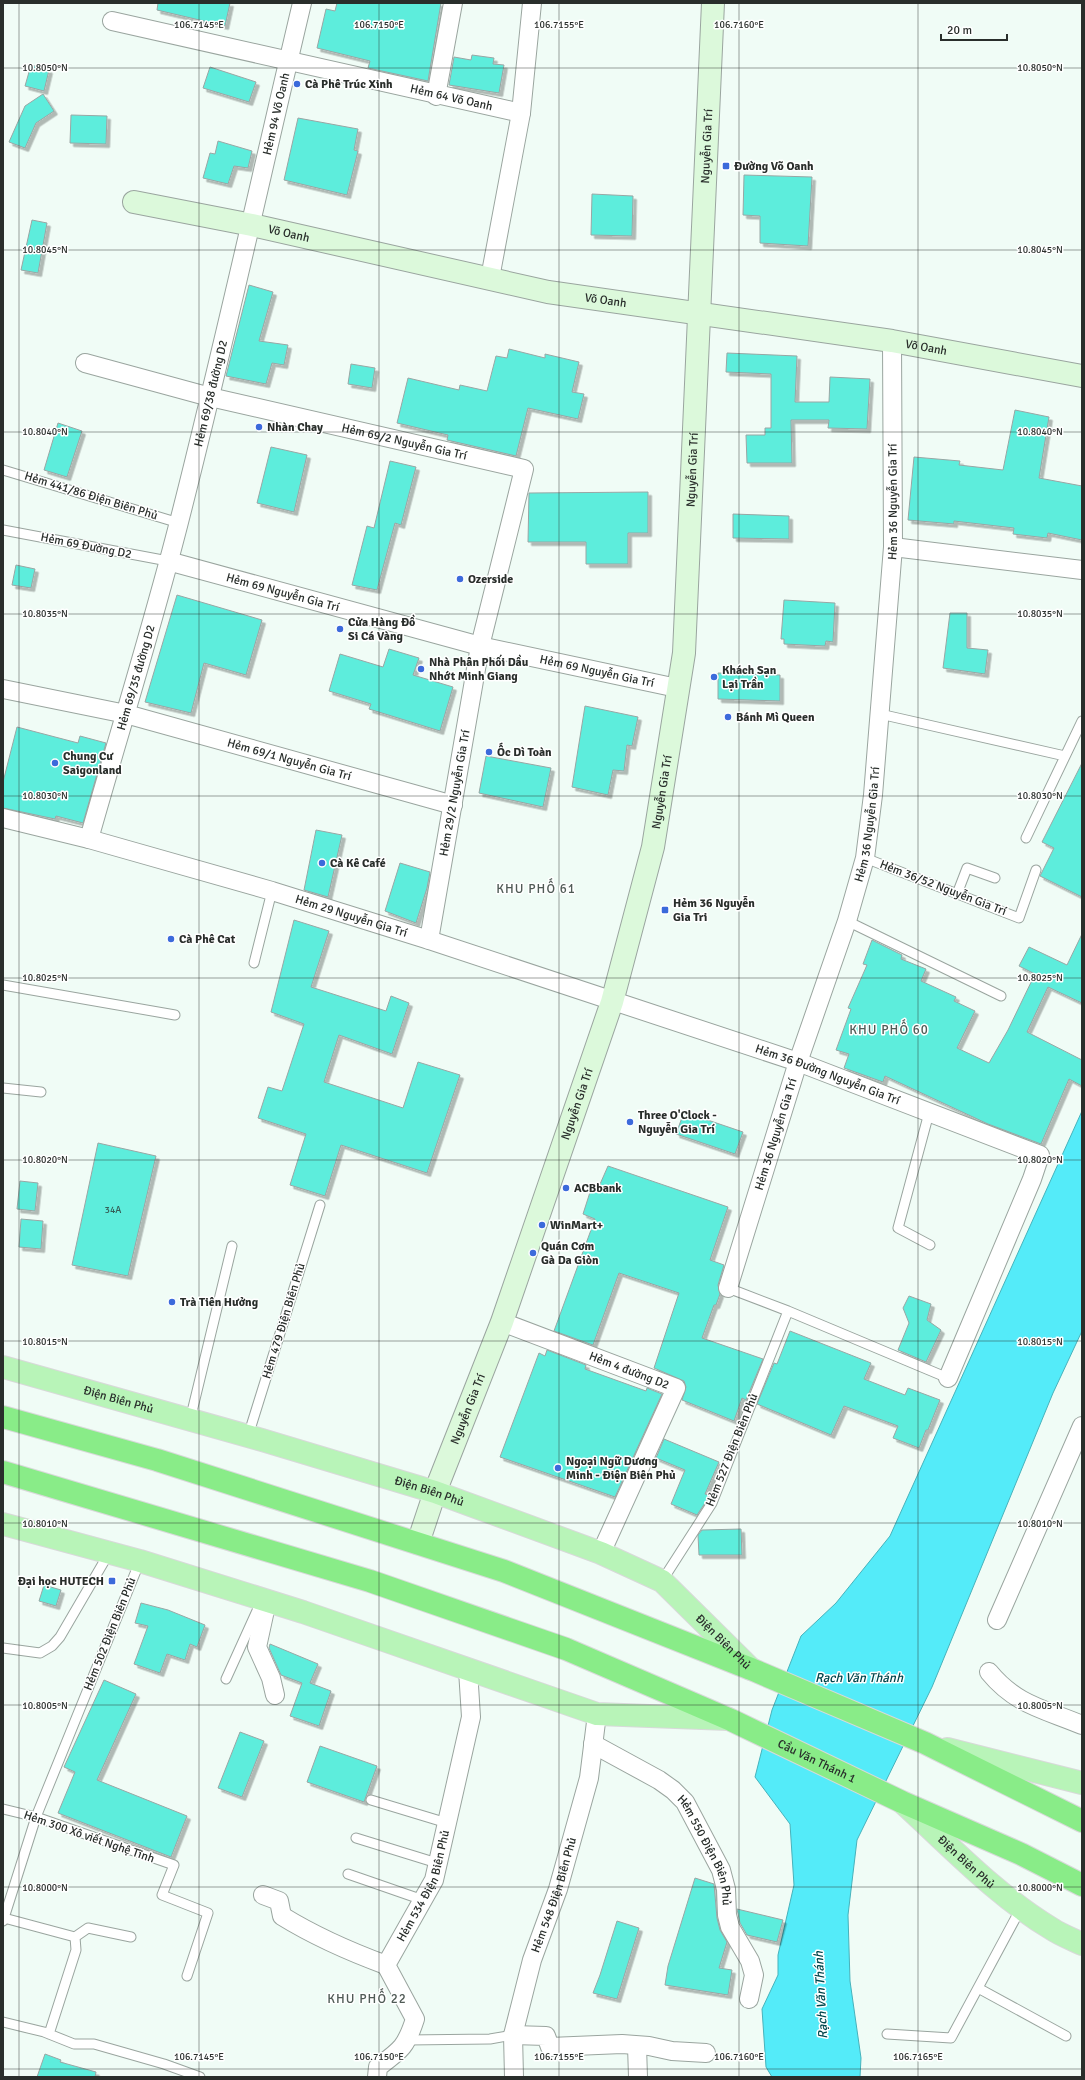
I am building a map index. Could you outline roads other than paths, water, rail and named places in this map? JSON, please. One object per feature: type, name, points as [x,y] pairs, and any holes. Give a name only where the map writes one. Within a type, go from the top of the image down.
[{"type":"highway","name":"Điện Biên Phủ","points":[[3,1417],[157,1460],[504,1571],[751,1669]]},
{"type":"highway","points":[[3,1472],[370,1581],[566,1649],[731,1720]]},
{"type":"highway","points":[[751,1669],[925,1743],[1082,1821]]},
{"type":"highway","name":"Cầu Văn Thánh 1","points":[[731,1720],[902,1802]]},
{"type":"highway","name":"Điện Biên Phủ","points":[[902,1802],[1021,1854],[1082,1885]]},
{"type":"main road","name":"Điện Biên Phủ","points":[[3,1367],[248,1436],[435,1492],[601,1553],[662,1581],[751,1669]]},
{"type":"main road","points":[[3,1524],[140,1561],[264,1600],[597,1714],[731,1720]]},
{"type":"main road","points":[[925,1743],[1082,1783]]},
{"type":"main road","name":"Điện Biên Phủ","points":[[902,1802],[982,1876],[1021,1908],[1052,1929],[1082,1944]]},
{"type":"street","name":"Hẻm 94 Võ Oanh","points":[[252,225],[302,3]]},
{"type":"street","points":[[436,96],[454,3]]},
{"type":"street","points":[[490,278],[521,113],[532,3]]},
{"type":"street","name":"Nguyễn Gia Trí","points":[[418,1543],[435,1492],[502,1322],[612,1002],[653,847],[684,653],[713,3]]},
{"type":"street","name":"Hẻm 64 Võ Oanh","points":[[112,21],[436,96],[521,113]]},
{"type":"street","name":"Võ Oanh","points":[[134,202],[252,225],[548,292],[892,341],[1082,376]]},
{"type":"street","name":"Hẻm 69/38 đường D2","points":[[168,561],[252,225]]},
{"type":"street","name":"Hẻm 36 Nguyễn Gia Trí","points":[[728,1288],[798,1062],[846,921],[865,858],[880,714],[893,547],[892,341]]},
{"type":"street","name":"Hẻm 69/2 Nguyễn Gia Trí","points":[[85,363],[210,397],[524,469],[480,646]]},
{"type":"street","points":[[893,547],[1082,570]]},
{"type":"street","name":"Hẻm 69 Nguyễn Gia Trí","points":[[168,561],[480,646],[678,688]]},
{"type":"street","name":"Hẻm 69/35 đường D2","points":[[89,839],[126,714],[168,561]]},
{"type":"street","name":"Hẻm 29/2 Nguyễn Gia Trí","points":[[428,940],[480,646]]},
{"type":"street","name":"Hẻm 69/1 Nguyễn Gia Trí","points":[[3,689],[126,714],[453,805]]},
{"type":"street","name":"Hẻm 29 Nguyễn Gia Trí","points":[[3,818],[89,839],[272,891],[428,940],[612,1002]]},
{"type":"street","name":"Hẻm 36 Đường Nguyễn Gia Trí","points":[[612,1002],[798,1062],[1040,1155],[1032,1179],[948,1378]]},
{"type":"street","name":"Hẻm 4 đường D2","points":[[502,1322],[676,1388],[601,1553]]},
{"type":"street","points":[[997,1620],[1082,1426]]},
{"type":"street","points":[[264,1600],[257,1647],[271,1678],[275,1695]]},
{"type":"street","name":"Hẻm 534 Điện Biên Phủ","points":[[386,1965],[434,1880],[471,1717],[468,1670]]},
{"type":"street","points":[[989,1672],[1006,1691],[1017,1699],[1082,1725]]},
{"type":"street","name":"Hẻm 548 Điện Biên Phủ","points":[[514,2077],[513,2035],[532,1960],[558,1889],[589,1778],[597,1714]]},
{"type":"street","name":"Hẻm 550 Điện Biên Phủ","points":[[593,1744],[659,1780],[673,1790],[685,1802],[721,1870],[726,1889],[727,1915],[730,1927],[750,1961],[754,1975],[749,1999]]},
{"type":"street","points":[[263,1895],[278,1901],[282,1916],[294,1924],[344,1950],[386,1965],[415,2019],[408,2040],[396,2053],[378,2067],[377,2077]]},
{"type":"street","points":[[513,2035],[546,2036],[550,2047],[637,2046],[672,2051],[706,2053]]},
{"type":"street","points":[[637,2046],[638,2077]]},
{"type":"lane","name":"Hẻm 441/86 Điện Biên Phủ","points":[[3,470],[178,523]]},
{"type":"lane","name":"Hẻm 69 Đường D2","points":[[3,530],[168,561]]},
{"type":"lane","points":[[880,714],[1065,756]]},
{"type":"lane","points":[[1026,838],[1082,721]]},
{"type":"lane","name":"Hẻm 36/52 Nguyễn Gia Trí","points":[[865,858],[1019,918],[1036,870]]},
{"type":"lane","points":[[957,894],[967,868],[996,878]]},
{"type":"lane","points":[[254,963],[272,891]]},
{"type":"lane","points":[[846,921],[1001,996]]},
{"type":"lane","points":[[3,985],[175,1015]]},
{"type":"lane","points":[[3,1088],[42,1092]]},
{"type":"lane","points":[[929,1113],[898,1228],[930,1245]]},
{"type":"lane","name":"Hẻm 479 Điện Biên Phủ","points":[[248,1436],[320,1205]]},
{"type":"lane","points":[[190,1420],[232,1246]]},
{"type":"lane","points":[[728,1288],[788,1311],[948,1378]]},
{"type":"lane","name":"Hẻm 527 Điện Biên Phủ","points":[[662,1581],[712,1503],[788,1311]]},
{"type":"lane","points":[[3,1648],[40,1653],[52,1646],[60,1637],[109,1553]]},
{"type":"lane","name":"Hẻm 502 Điện Biên Phủ","points":[[4,1920],[36,1817],[140,1561]]},
{"type":"lane","points":[[226,1679],[264,1600]]},
{"type":"lane","points":[[371,1800],[446,1823]]},
{"type":"lane","name":"Hẻm 300 Xô viết Nghệ Tĩnh","points":[[3,1809],[36,1817],[174,1865],[162,1894],[208,1913],[187,1976]]},
{"type":"lane","points":[[356,1838],[437,1863]]},
{"type":"lane","points":[[348,1874],[423,1900]]},
{"type":"lane","points":[[887,2034],[951,2038],[1021,1908]]},
{"type":"lane","points":[[4,1920],[75,1937],[88,1928],[131,1937]]},
{"type":"lane","points":[[49,2034],[76,1950],[75,1937]]},
{"type":"lane","points":[[978,1988],[1066,2036]]},
{"type":"lane","points":[[3,2022],[49,2034],[74,2044],[94,2044],[164,2064],[200,2077]]},
{"type":"lane","points":[[408,2040],[490,2039],[513,2035]]},
{"type":"water","name":"Rạch Văn Thánh","points":[[1082,1111],[1082,1331],[1053,1393],[932,1687],[857,1840],[848,1915],[850,1981],[861,2058],[860,2077],[772,2077],[766,2067],[762,2009],[778,1975],[778,1955],[794,1885],[790,1824],[755,1777],[772,1710],[801,1636],[836,1603],[890,1536]]},
{"type":"place","name":"Cà Phê Trúc Xinh","points":[[297,84]]},
{"type":"place","name":"Đường Võ Oanh","points":[[726,166]]},
{"type":"place","name":"Nhàn Chay","points":[[259,427]]},
{"type":"place","name":"Ozerside","points":[[460,579]]},
{"type":"place","name":"Cửa Hàng Đồ Si Cá Vàng","points":[[340,629]]},
{"type":"place","name":"Nhà Phân Phối Dầu Nhớt Minh Giang","points":[[421,669]]},
{"type":"place","name":"Khách Sạn Lại Trần","points":[[714,677]]},
{"type":"place","name":"Bánh Mì Queen","points":[[728,717]]},
{"type":"place","name":"Ốc Dì Toàn","points":[[489,752]]},
{"type":"place","name":"Chung Cư Saigonland","points":[[55,763]]},
{"type":"place","name":"Cà Kê Café","points":[[322,863]]},
{"type":"place","name":"Hẻm 36 Nguyễn Gia Tri","points":[[665,910]]},
{"type":"place","name":"Cà Phê Cat","points":[[171,939]]},
{"type":"place","name":"Three O'Clock - Nguyễn Gia Trí","points":[[630,1122]]},
{"type":"place","name":"ACBbank","points":[[566,1188]]},
{"type":"place","name":"WinMart+","points":[[542,1225]]},
{"type":"place","name":"Quán Cơm Gà Da Giòn","points":[[533,1253]]},
{"type":"place","name":"Trà Tiên Hưởng","points":[[172,1302]]},
{"type":"place","name":"Ngoại Ngữ Dương Minh - Điện Biên Phủ","points":[[558,1468]]},
{"type":"place","name":"Đại học HUTECH","points":[[112,1581]]},
{"type":"district","name":"KHU PHỐ 61","points":[[536,889]]},
{"type":"district","name":"KHU PHỐ 60","points":[[889,1030]]},
{"type":"district","name":"KHU PHỐ 22","points":[[367,1999]]}]
